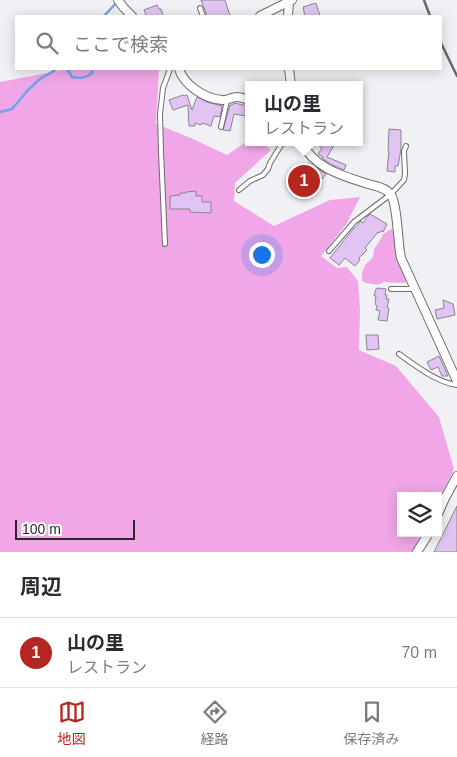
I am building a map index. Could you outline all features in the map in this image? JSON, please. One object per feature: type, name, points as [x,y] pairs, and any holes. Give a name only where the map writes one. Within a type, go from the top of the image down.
[{"type":"street","points":[[118,0],[131,15]]},
{"type":"street","points":[[262,15],[290,1]]},
{"type":"street","points":[[288,15],[290,1]]},
{"type":"street","points":[[180,70],[188,84],[198,92],[223,101],[238,97],[245,99]]},
{"type":"street","points":[[304,146],[307,152],[328,170],[379,187],[391,194],[395,205],[400,252],[457,380]]},
{"type":"street","points":[[442,505],[457,476]]},
{"type":"street","points":[[417,552],[426,537]]},
{"type":"lane","points":[[200,8],[203,15]]},
{"type":"lane","points":[[165,244],[160,114],[163,88],[170,70]]},
{"type":"lane","points":[[221,128],[228,100]]},
{"type":"lane","points":[[239,190],[250,181],[263,175],[281,146]]},
{"type":"lane","points":[[329,251],[354,222],[391,194],[404,180],[404,151],[406,146]]},
{"type":"lane","points":[[391,289],[415,289]]},
{"type":"lane","points":[[399,354],[448,384],[457,385]]},
{"type":"shaded area","points":[[63,70],[159,70],[156,124],[227,155],[245,143],[245,146],[266,146],[271,150],[235,183],[234,201],[274,226],[330,200],[360,197],[347,223],[321,256],[337,268],[347,267],[358,281],[360,310],[359,350],[396,366],[439,417],[454,469],[442,493],[397,492],[397,537],[420,537],[412,552],[0,552],[0,82]]},
{"type":"shaded area","points":[[391,229],[395,232],[407,279],[405,283],[384,282],[378,285],[362,281],[365,265],[373,257],[374,249],[382,235]]},
{"type":"building","points":[[201,0],[225,0],[230,15],[207,15]]},
{"type":"building","points":[[316,3],[320,15],[305,15],[303,7]]},
{"type":"building","points":[[157,5],[163,15],[146,15],[144,10]]},
{"type":"building","points":[[187,95],[192,110],[197,97],[222,106],[220,117],[214,116],[211,126],[195,123],[195,126],[189,126],[188,105],[173,110],[169,100]]},
{"type":"building","points":[[234,103],[245,105],[245,116],[234,114],[230,131],[223,130],[230,105]]},
{"type":"building","points":[[389,129],[401,130],[401,149],[398,166],[395,166],[395,172],[387,171]]},
{"type":"building","points":[[319,146],[334,146],[327,157],[346,165],[344,170],[332,165],[318,154],[322,148]]},
{"type":"building","points":[[308,163],[326,174],[322,179],[316,174],[307,187],[312,189],[308,196],[294,187],[298,176]]},
{"type":"building","points":[[196,191],[196,196],[202,196],[202,202],[211,202],[211,213],[190,212],[190,209],[170,209],[170,196]]},
{"type":"building","points":[[370,214],[387,224],[383,232],[378,232],[365,248],[367,250],[359,258],[360,260],[355,266],[345,258],[339,265],[330,258],[354,228],[361,221],[363,223]]},
{"type":"building","points":[[377,288],[386,289],[386,299],[389,299],[387,321],[378,320],[380,311],[376,310],[376,296],[374,296]]},
{"type":"building","points":[[443,300],[453,304],[455,315],[437,319],[435,310],[444,308]]},
{"type":"building","points":[[366,335],[378,335],[379,349],[367,350]]},
{"type":"building","points":[[439,356],[448,376],[442,376],[438,367],[431,370],[427,362]]},
{"type":"building","points":[[457,506],[457,552],[434,552]]},
{"type":"waterway","points":[[105,15],[118,1]]},
{"type":"waterway","points":[[0,112],[12,109],[40,79],[55,70]]},
{"type":"waterway","points":[[68,70],[72,77],[80,78],[89,75],[92,73],[92,70]]},
{"type":"railway","points":[[424,0],[430,15]]},
{"type":"railway","points":[[442,45],[457,76]]},
{"type":"place","name":"山の里","points":[[304,181]]}]
